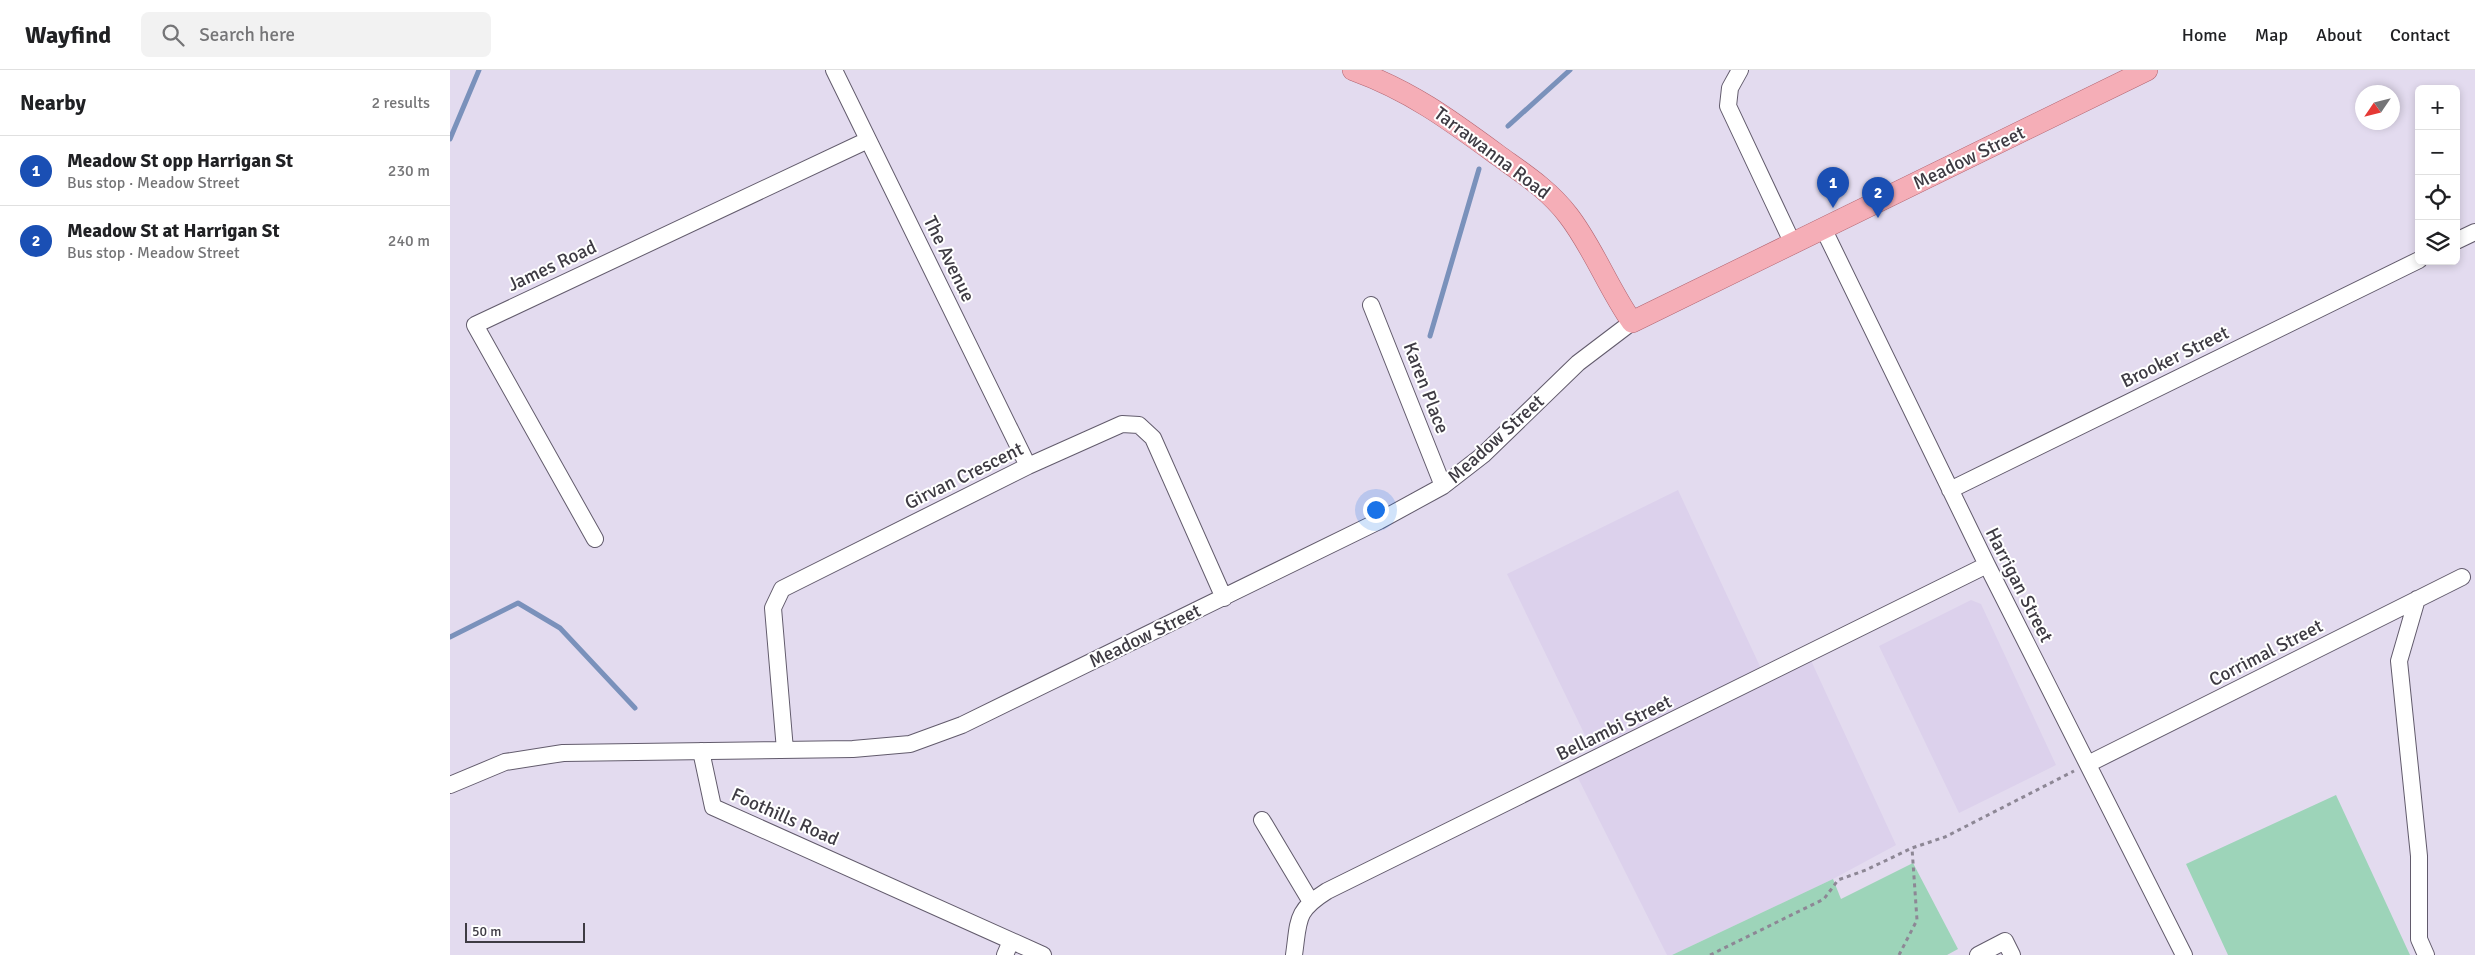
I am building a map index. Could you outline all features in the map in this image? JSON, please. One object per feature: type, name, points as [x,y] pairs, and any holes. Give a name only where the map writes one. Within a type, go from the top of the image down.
[{"type":"main road","name":"Meadow Street","points":[[1632,322],[1824,230],[2147,70]]},
{"type":"main road","name":"Tarrawanna Road","points":[[1359,71],[1424,102],[1547,191],[1569,215],[1613,295],[1632,322]]},
{"type":"street","name":"The Avenue","points":[[834,70],[1028,466]]},
{"type":"street","points":[[1740,70],[1730,88],[1728,106],[1793,244]]},
{"type":"street","name":"James Road","points":[[595,539],[475,325],[868,140]]},
{"type":"street","name":"Harrigan Street","points":[[1824,230],[1987,566],[2184,955]]},
{"type":"street","points":[[2460,239],[2475,232]]},
{"type":"street","name":"Brooker Street","points":[[1950,490],[2415,262]]},
{"type":"street","name":"Karen Place","points":[[1371,305],[1443,486]]},
{"type":"street","name":"Meadow Street","points":[[701,751],[853,749],[910,744],[962,725],[1380,521],[1443,486],[1483,455],[1578,363],[1632,322]]},
{"type":"street","name":"Girvan Crescent","points":[[785,750],[773,608],[782,589],[1028,466],[1122,424],[1139,425],[1153,438],[1224,598]]},
{"type":"street","name":"Bellambi Street","points":[[1311,902],[1987,566]]},
{"type":"street","name":"Corrimal Street","points":[[2088,764],[2462,577]]},
{"type":"street","points":[[2417,599],[2399,661],[2419,856],[2419,939],[2426,955]]},
{"type":"street","points":[[450,785],[505,762],[563,753],[701,751]]},
{"type":"street","name":"Foothills Road","points":[[701,751],[713,807],[1008,948],[1043,955]]},
{"type":"street","points":[[1262,820],[1311,902],[1299,915],[1294,955]]},
{"type":"street","points":[[1978,955],[2005,941],[2012,955]]},
{"type":"path","points":[[1710,955],[1824,899],[1838,880],[1866,870],[1912,848],[1945,837],[2088,764]]},
{"type":"path","points":[[1898,955],[1917,920],[1912,848]]},
{"type":"shaded area","points":[[1678,490],[1764,675],[1808,654],[1896,845],[1833,879],[1672,955],[1667,955],[1574,770],[1596,758],[1507,574]]},
{"type":"shaded area","points":[[1971,600],[1981,604],[2056,765],[1959,813],[1879,646]]},
{"type":"green space","points":[[2336,795],[2410,955],[2228,955],[2186,864]]},
{"type":"green space","points":[[1913,863],[1958,949],[1947,955],[1672,955],[1833,879],[1841,899]]},
{"type":"waterway","points":[[450,139],[479,70]]},
{"type":"waterway","points":[[1508,126],[1570,70]]},
{"type":"waterway","points":[[1430,336],[1479,169]]},
{"type":"waterway","points":[[450,637],[518,603],[560,628],[635,708]]},
{"type":"place","name":"Meadow St opp Harrigan St","points":[[1833,208]]},
{"type":"place","name":"Meadow St at Harrigan St","points":[[1878,218]]}]
